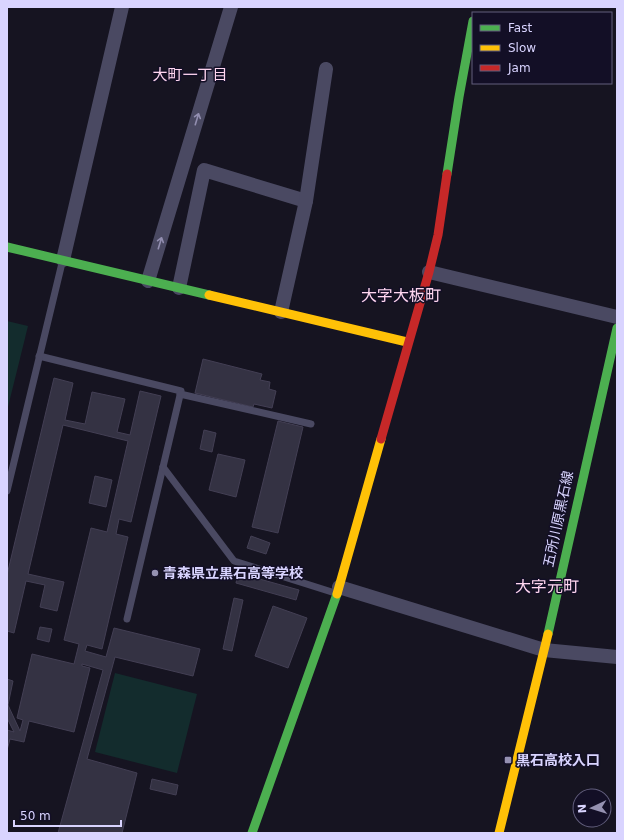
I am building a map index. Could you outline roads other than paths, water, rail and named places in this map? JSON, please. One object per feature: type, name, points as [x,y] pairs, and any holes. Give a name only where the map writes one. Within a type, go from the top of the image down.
[{"type":"street","points":[[63,260],[122,7]]},
{"type":"street","points":[[148,281],[231,7]]},
{"type":"street","points":[[252,833],[338,590],[428,272],[438,235],[459,97],[472,27]]},
{"type":"street","points":[[281,312],[306,201],[326,69]]},
{"type":"street","points":[[179,288],[204,170],[306,201]]},
{"type":"street","points":[[7,247],[407,342]]},
{"type":"street","points":[[428,272],[617,317]]},
{"type":"street","name":"五所川原黒石線","points":[[499,833],[544,650],[617,328]]},
{"type":"street","points":[[338,590],[544,650],[617,658]]},
{"type":"lane","points":[[7,491],[63,260]]},
{"type":"lane","points":[[39,356],[180,391],[180,394],[311,424]]},
{"type":"lane","points":[[127,619],[180,394]]},
{"type":"lane","points":[[163,467],[234,561],[338,590]]},
{"type":"place","name":"青森県立黒石高等学校","points":[[155,573]]},
{"type":"place","name":"黒石高校入口","points":[[508,760]]},
{"type":"district","name":"大町一丁目","points":[[190,75]]},
{"type":"district","name":"大字大板町","points":[[401,295]]},
{"type":"district","name":"大字元町","points":[[547,586]]}]
